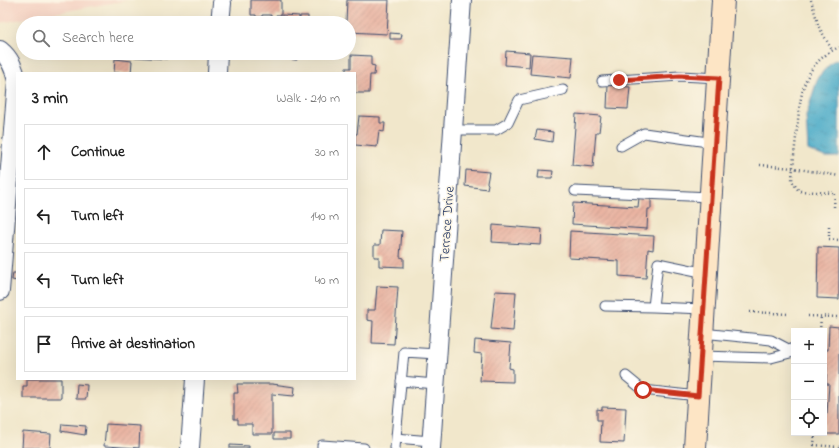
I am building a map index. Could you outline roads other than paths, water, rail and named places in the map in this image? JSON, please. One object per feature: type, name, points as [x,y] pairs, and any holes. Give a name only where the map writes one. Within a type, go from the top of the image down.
[{"type":"main road","points":[[695,448],[723,0]]},
{"type":"street","name":"Terrace Drive","points":[[431,445],[462,0]]},
{"type":"street","points":[[221,16],[222,3]]},
{"type":"street","points":[[0,50],[7,56],[14,67],[16,76]]},
{"type":"street","points":[[217,72],[218,60]]},
{"type":"street","points":[[0,292],[16,93]]},
{"type":"street","points":[[190,448],[195,380]]},
{"type":"lane","points":[[602,81],[680,76],[719,78]]},
{"type":"lane","points":[[453,130],[496,130],[508,123],[519,100],[563,90]]},
{"type":"lane","points":[[621,146],[644,133],[714,143]]},
{"type":"lane","points":[[575,191],[711,197]]},
{"type":"lane","points":[[653,307],[658,263],[706,273]]},
{"type":"lane","points":[[605,306],[704,309]]},
{"type":"lane","points":[[702,333],[772,340],[791,350]]},
{"type":"lane","points":[[395,448],[404,352],[437,354]]},
{"type":"lane","points":[[701,356],[771,358],[791,353]]},
{"type":"lane","points":[[626,376],[643,390],[698,396]]},
{"type":"lane","points":[[401,381],[435,384]]},
{"type":"lane","points":[[396,438],[431,445]]},
{"type":"lane","points":[[322,448],[322,445],[364,448]]},
{"type":"water","points":[[839,59],[839,157],[825,157],[808,150],[806,116],[818,77],[833,61]]}]
